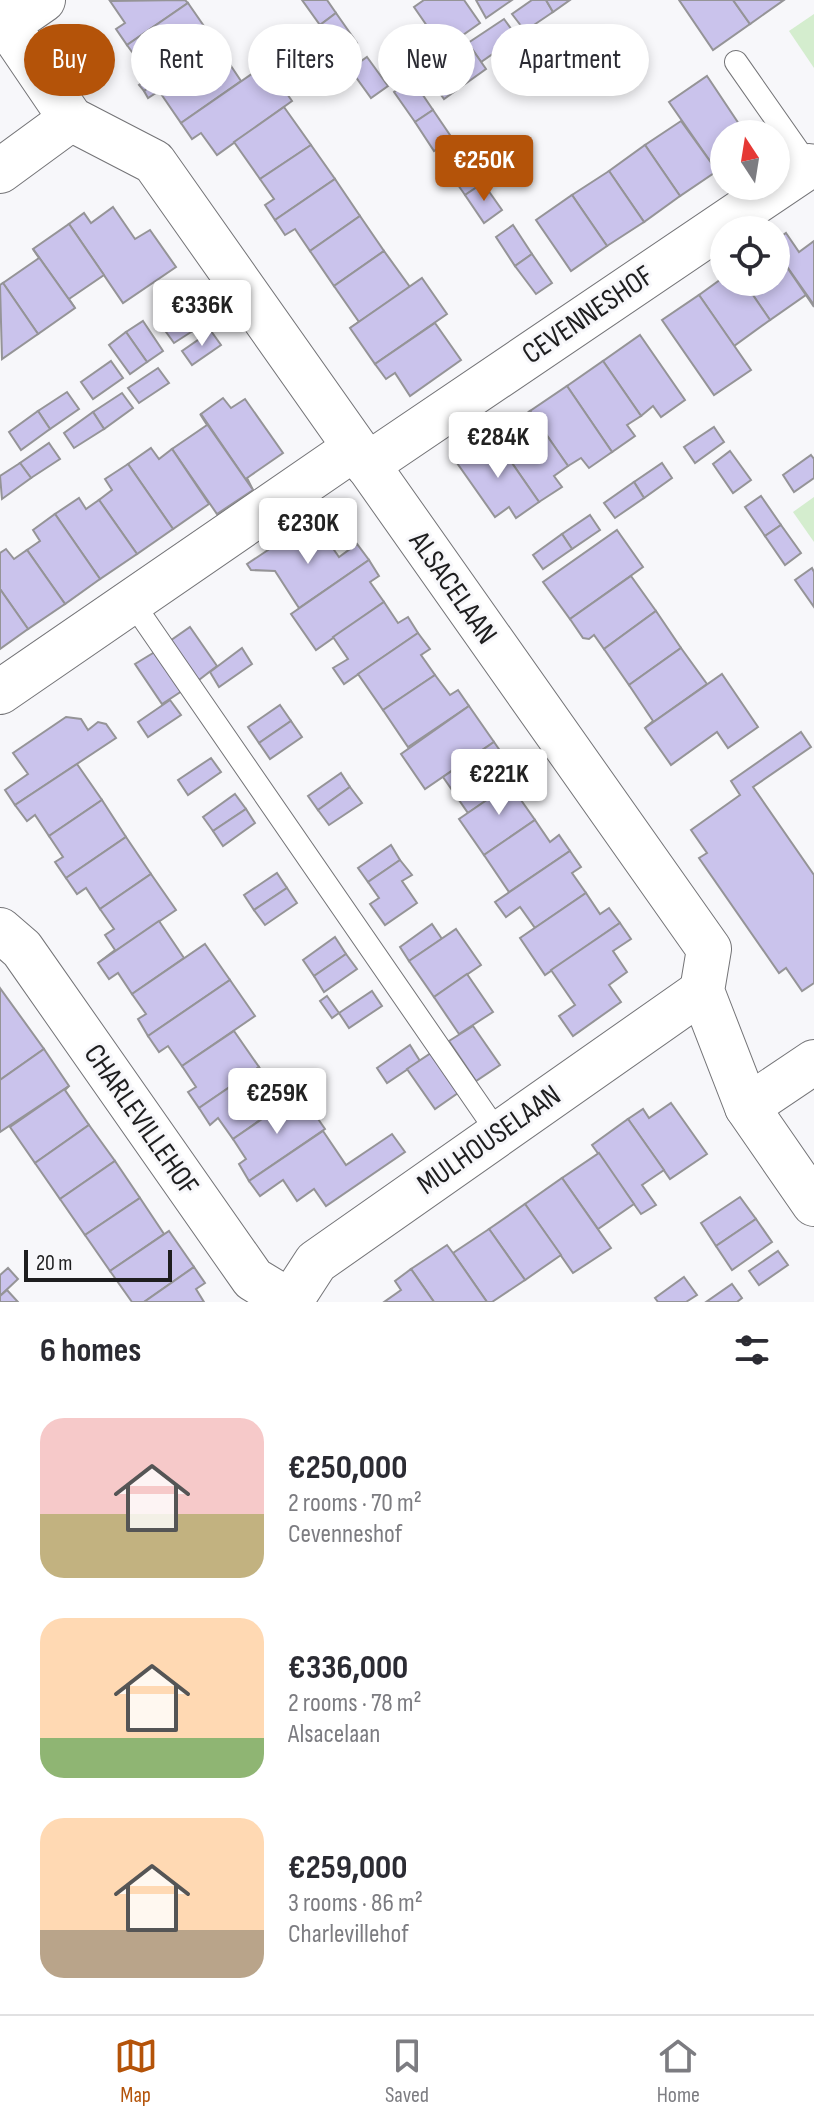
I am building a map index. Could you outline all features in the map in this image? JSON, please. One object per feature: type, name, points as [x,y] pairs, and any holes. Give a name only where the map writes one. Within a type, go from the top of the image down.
[{"type":"street","points":[[4,20],[43,0]]},
{"type":"street","name":"ALSACELAAN","points":[[4,20],[71,119],[154,162],[709,949],[702,991]]},
{"type":"street","points":[[0,171],[71,119]]},
{"type":"street","name":"CEVENNESHOF","points":[[361,457],[812,169]]},
{"type":"street","points":[[0,692],[132,602],[361,457]]},
{"type":"street","name":"CHARLEVILLEHOF","points":[[0,930],[22,949],[253,1279],[290,1302]]},
{"type":"street","points":[[702,991],[747,1107],[814,1204]]},
{"type":"street","name":"MULHOUSELAAN","points":[[290,1302],[316,1262],[702,991]]},
{"type":"street","points":[[747,1107],[814,1062]]},
{"type":"lane","name":"CEVENNESHOF","points":[[736,62],[812,169]]},
{"type":"lane","points":[[132,602],[498,1133]]},
{"type":"green space","points":[[814,14],[814,68],[789,31]]},
{"type":"green space","points":[[814,497],[814,542],[793,512]]},
{"type":"building","points":[[185,0],[188,3],[158,24],[131,24],[131,42],[127,45],[116,29],[125,23],[110,1]]},
{"type":"building","points":[[302,0],[327,0],[336,13],[319,24]]},
{"type":"building","points":[[424,0],[464,0],[480,23],[475,27],[475,24],[426,24],[414,7]]},
{"type":"building","points":[[476,0],[512,0],[486,18]]},
{"type":"building","points":[[532,0],[546,0],[553,12],[535,24],[520,24],[512,14]]},
{"type":"building","points":[[546,0],[570,0],[553,12]]},
{"type":"building","points":[[679,0],[733,0],[750,24],[713,50]]},
{"type":"building","points":[[733,0],[784,0],[750,24]]},
{"type":"building","points":[[188,3],[203,24],[158,24]]},
{"type":"building","points":[[336,13],[344,24],[321,24]]},
{"type":"building","points":[[491,28],[491,55],[481,62],[475,53],[475,38]]},
{"type":"building","points":[[475,53],[486,69],[475,77]]},
{"type":"building","points":[[367,57],[378,72],[378,93],[371,98],[362,86],[362,61]]},
{"type":"building","points":[[232,68],[241,81],[232,87]]},
{"type":"building","points":[[248,76],[248,96],[288,96],[292,101],[217,155],[201,133],[192,139],[181,123],[220,96],[232,96],[232,88]]},
{"type":"building","points":[[707,76],[736,120],[710,120],[710,161],[669,102]]},
{"type":"building","points":[[162,96],[220,96],[181,123]]},
{"type":"building","points":[[397,96],[424,96],[433,110],[415,122]]},
{"type":"building","points":[[284,107],[311,145],[260,179],[234,142]]},
{"type":"building","points":[[433,110],[452,138],[434,151],[415,122]]},
{"type":"building","points":[[681,121],[710,161],[710,176],[680,196],[645,145]]},
{"type":"building","points":[[311,145],[335,179],[275,220],[265,205],[274,199],[260,179]]},
{"type":"building","points":[[645,145],[680,196],[644,222],[609,171]]},
{"type":"building","points":[[462,152],[483,183],[465,195],[444,165]]},
{"type":"building","points":[[609,171],[644,222],[607,246],[572,195]]},
{"type":"building","points":[[335,179],[360,216],[310,251],[295,229],[285,235],[275,220]]},
{"type":"building","points":[[483,183],[502,210],[484,223],[465,195]]},
{"type":"building","points":[[572,195],[607,246],[571,271],[536,220]]},
{"type":"building","points":[[113,207],[135,239],[150,230],[176,267],[123,303],[69,224],[84,213],[91,223]]},
{"type":"building","points":[[360,216],[384,251],[334,286],[310,251]]},
{"type":"building","points":[[69,224],[104,275],[69,299],[75,308],[33,249]]},
{"type":"building","points":[[513,225],[532,254],[515,266],[496,237]]},
{"type":"building","points":[[790,239],[799,252],[814,241],[814,305],[790,271]]},
{"type":"building","points":[[33,249],[75,308],[38,334],[3,283],[39,258]]},
{"type":"building","points":[[384,251],[410,287],[359,322],[334,286]]},
{"type":"building","points":[[532,254],[552,283],[536,294],[515,266]]},
{"type":"building","points":[[790,272],[806,295],[770,320],[754,296],[790,296]]},
{"type":"building","points":[[422,278],[447,314],[375,364],[350,328]]},
{"type":"building","points":[[3,283],[38,334],[2,359],[0,285]]},
{"type":"building","points":[[710,287],[710,296],[754,296],[770,320],[734,346],[699,295]]},
{"type":"building","points":[[699,295],[751,370],[714,395],[662,320]]},
{"type":"building","points":[[192,304],[205,323],[174,343],[161,325]]},
{"type":"building","points":[[143,321],[163,351],[147,362],[126,332]]},
{"type":"building","points":[[435,323],[461,360],[410,396],[395,373],[386,379],[375,364]]},
{"type":"building","points":[[211,331],[221,345],[192,365],[182,351]]},
{"type":"building","points":[[126,332],[147,362],[130,374],[109,345]]},
{"type":"building","points":[[640,335],[685,400],[661,417],[653,406],[641,416],[603,361]]},
{"type":"building","points":[[111,361],[123,378],[93,399],[81,382]]},
{"type":"building","points":[[603,361],[641,416],[627,425],[635,436],[612,452],[567,386]]},
{"type":"building","points":[[158,368],[169,383],[139,403],[128,388]]},
{"type":"building","points":[[567,386],[612,452],[589,468],[581,458],[568,466],[530,411]]},
{"type":"building","points":[[67,392],[79,409],[50,429],[38,411]]},
{"type":"building","points":[[122,393],[133,408],[104,429],[93,412]]},
{"type":"building","points":[[223,398],[231,408],[245,399],[283,453],[247,478],[253,490],[201,414]]},
{"type":"building","points":[[38,411],[50,429],[21,450],[9,432]]},
{"type":"building","points":[[530,411],[568,466],[554,476],[562,487],[539,502],[494,437]]},
{"type":"building","points":[[93,412],[104,429],[74,448],[64,433]]},
{"type":"building","points":[[200,414],[253,490],[217,514],[172,449],[207,425]]},
{"type":"building","points":[[714,427],[724,442],[695,463],[684,447]]},
{"type":"building","points":[[494,437],[539,502],[516,518],[509,507],[495,517],[457,463]]},
{"type":"building","points":[[49,443],[60,459],[31,478],[20,463]]},
{"type":"building","points":[[151,448],[159,459],[172,449],[209,504],[173,529],[128,464]]},
{"type":"building","points":[[730,451],[751,480],[733,493],[713,464]]},
{"type":"building","points":[[811,455],[814,459],[814,478],[794,492],[783,475]]},
{"type":"building","points":[[20,463],[31,478],[2,499],[0,476]]},
{"type":"building","points":[[662,463],[672,478],[644,498],[634,482]]},
{"type":"building","points":[[128,464],[173,529],[137,554],[99,500],[112,490],[105,479]]},
{"type":"building","points":[[634,482],[644,498],[615,518],[604,503]]},
{"type":"building","points":[[761,496],[781,525],[765,536],[745,507]]},
{"type":"building","points":[[79,498],[86,509],[99,500],[137,554],[100,579],[55,514]]},
{"type":"building","points":[[55,514],[100,579],[65,604],[27,550],[40,541],[33,530]]},
{"type":"building","points":[[590,515],[600,530],[572,549],[562,534]]},
{"type":"building","points":[[781,525],[801,553],[785,565],[765,536]]},
{"type":"building","points":[[617,530],[643,567],[570,619],[543,582]]},
{"type":"building","points":[[295,532],[307,549],[325,537],[339,557],[357,544],[369,560],[299,608],[275,571],[251,570],[247,564]]},
{"type":"building","points":[[562,534],[572,549],[543,569],[533,555]]},
{"type":"building","points":[[6,549],[14,559],[27,550],[65,604],[28,629],[0,589],[0,553]]},
{"type":"building","points":[[369,560],[379,576],[370,582],[384,602],[316,650],[291,614]]},
{"type":"building","points":[[812,568],[814,572],[814,607],[795,580]]},
{"type":"building","points":[[631,576],[656,611],[604,649],[594,635],[589,639],[583,638],[570,619]]},
{"type":"building","points":[[0,589],[28,629],[0,649]]},
{"type":"building","points":[[384,602],[398,623],[408,617],[418,633],[344,684],[333,668],[348,659],[333,637]]},
{"type":"building","points":[[656,611],[681,648],[629,685],[604,649]]},
{"type":"building","points":[[190,627],[217,666],[195,683],[167,643]]},
{"type":"building","points":[[418,633],[430,649],[421,655],[435,675],[383,710],[358,674]]},
{"type":"building","points":[[242,648],[252,664],[219,687],[210,672]]},
{"type":"building","points":[[681,648],[707,684],[645,728],[653,721],[629,685]]},
{"type":"building","points":[[158,650],[185,689],[162,704],[135,664]]},
{"type":"building","points":[[722,674],[758,727],[728,748],[717,732],[671,765],[645,728]]},
{"type":"building","points":[[435,675],[450,695],[458,690],[469,706],[408,747],[383,710]]},
{"type":"building","points":[[170,700],[181,715],[148,737],[138,722]]},
{"type":"building","points":[[280,705],[291,721],[259,743],[248,727]]},
{"type":"building","points":[[469,706],[494,742],[425,789],[401,754]]},
{"type":"building","points":[[66,717],[81,719],[88,730],[98,722],[106,724],[116,738],[15,805],[5,790],[28,774],[13,753]]},
{"type":"building","points":[[291,721],[302,737],[270,759],[259,743]]},
{"type":"building","points":[[801,732],[811,747],[753,787],[814,875],[814,983],[802,991],[786,968],[779,973],[699,858],[707,853],[691,830],[740,795],[731,781]]},
{"type":"building","points":[[494,742],[519,778],[468,813],[443,777]]},
{"type":"building","points":[[211,758],[221,772],[188,795],[178,780]]},
{"type":"building","points":[[77,764],[102,800],[49,836],[35,815],[27,821],[15,805]]},
{"type":"building","points":[[341,773],[350,787],[318,810],[308,796]]},
{"type":"building","points":[[519,778],[530,794],[521,800],[535,820],[484,855],[459,819]]},
{"type":"building","points":[[350,787],[362,803],[329,825],[318,810]]},
{"type":"building","points":[[235,794],[246,809],[213,831],[203,817]]},
{"type":"building","points":[[102,800],[126,837],[66,878],[55,862],[63,857],[49,836]]},
{"type":"building","points":[[246,809],[255,823],[223,846],[213,831]]},
{"type":"building","points":[[535,820],[550,842],[559,835],[570,851],[509,892],[484,855]]},
{"type":"building","points":[[126,837],[151,874],[100,909],[86,888],[77,894],[66,878]]},
{"type":"building","points":[[391,845],[400,860],[368,882],[358,868]]},
{"type":"building","points":[[570,851],[581,867],[572,873],[586,893],[535,928],[520,907],[506,917],[495,902]]},
{"type":"building","points":[[400,860],[412,875],[402,881],[417,903],[385,925],[370,904],[379,898],[368,882]]},
{"type":"building","points":[[277,873],[287,888],[254,910],[244,895]]},
{"type":"building","points":[[151,874],[176,910],[98,963],[115,950],[105,935],[114,929],[100,909]]},
{"type":"building","points":[[287,888],[297,903],[265,925],[254,910]]},
{"type":"building","points":[[586,893],[600,914],[609,908],[620,923],[545,975],[520,938]]},
{"type":"building","points":[[159,921],[184,958],[132,994],[118,973],[109,979],[98,963]]},
{"type":"building","points":[[620,923],[631,939],[613,951],[627,972],[609,985],[621,1002],[573,1036],[559,1016],[575,1005],[551,970]]},
{"type":"building","points":[[432,924],[442,939],[409,961],[400,947]]},
{"type":"building","points":[[456,929],[481,965],[434,997],[409,961]]},
{"type":"building","points":[[335,937],[346,954],[314,976],[303,960]]},
{"type":"building","points":[[205,944],[230,980],[148,1036],[138,1019],[146,1014],[132,994]]},
{"type":"building","points":[[346,954],[357,969],[324,992],[314,976]]},
{"type":"building","points":[[467,974],[493,1012],[459,1034],[434,997]]},
{"type":"building","points":[[230,980],[255,1016],[182,1066],[168,1046],[159,1052],[148,1036]]},
{"type":"building","points":[[0,988],[44,1049],[0,1080]]},
{"type":"building","points":[[372,991],[382,1006],[349,1028],[339,1013]]},
{"type":"building","points":[[327,996],[339,1013],[332,1018],[320,1001]]},
{"type":"building","points":[[473,1026],[500,1065],[476,1081],[449,1041]]},
{"type":"building","points":[[234,1031],[259,1067],[199,1108],[188,1092],[196,1087],[182,1066]]},
{"type":"building","points":[[410,1045],[420,1061],[387,1083],[377,1068]]},
{"type":"building","points":[[44,1049],[69,1086],[0,1132],[0,1080]]},
{"type":"building","points":[[431,1053],[458,1093],[435,1109],[407,1069]]},
{"type":"building","points":[[259,1067],[283,1104],[233,1139],[218,1118],[210,1125],[199,1108]]},
{"type":"building","points":[[69,1086],[65,1090],[89,1125],[35,1163],[10,1127]]},
{"type":"building","points":[[300,1093],[325,1129],[249,1181],[239,1164],[246,1159],[233,1139]]},
{"type":"building","points":[[671,1103],[707,1154],[670,1179],[628,1119],[643,1109],[649,1118]]},
{"type":"building","points":[[628,1119],[664,1170],[642,1185],[656,1205],[641,1214],[592,1145]]},
{"type":"building","points":[[89,1125],[115,1161],[60,1199],[35,1163]]},
{"type":"building","points":[[323,1131],[346,1165],[392,1134],[405,1152],[326,1206],[314,1189],[297,1201],[283,1180],[260,1196],[249,1181]]},
{"type":"building","points":[[599,1153],[634,1204],[598,1229],[562,1178]]},
{"type":"building","points":[[115,1161],[140,1198],[85,1235],[60,1199]]},
{"type":"building","points":[[562,1178],[611,1248],[573,1273],[525,1204]]},
{"type":"building","points":[[740,1197],[756,1219],[716,1246],[701,1223]]},
{"type":"building","points":[[140,1198],[164,1234],[110,1271],[85,1235]]},
{"type":"building","points":[[525,1204],[561,1255],[525,1280],[489,1229]]},
{"type":"building","points":[[756,1219],[772,1242],[732,1270],[716,1246]]},
{"type":"building","points":[[489,1229],[525,1280],[492,1302],[487,1302],[453,1253]]},
{"type":"building","points":[[169,1231],[194,1267],[144,1302],[132,1302],[110,1271]]},
{"type":"building","points":[[447,1245],[487,1302],[434,1302],[411,1269]]},
{"type":"building","points":[[778,1251],[788,1265],[759,1285],[749,1271]]},
{"type":"building","points":[[194,1267],[205,1283],[196,1289],[204,1302],[144,1302]]},
{"type":"building","points":[[8,1268],[18,1279],[0,1296],[0,1275]]},
{"type":"building","points":[[411,1269],[434,1302],[384,1302],[401,1290],[395,1281]]},
{"type":"building","points":[[684,1277],[697,1295],[686,1302],[658,1302],[655,1298]]},
{"type":"building","points":[[732,1284],[742,1298],[737,1302],[706,1302]]},
{"type":"building","points":[[7,1290],[18,1302],[0,1302],[0,1296]]}]
